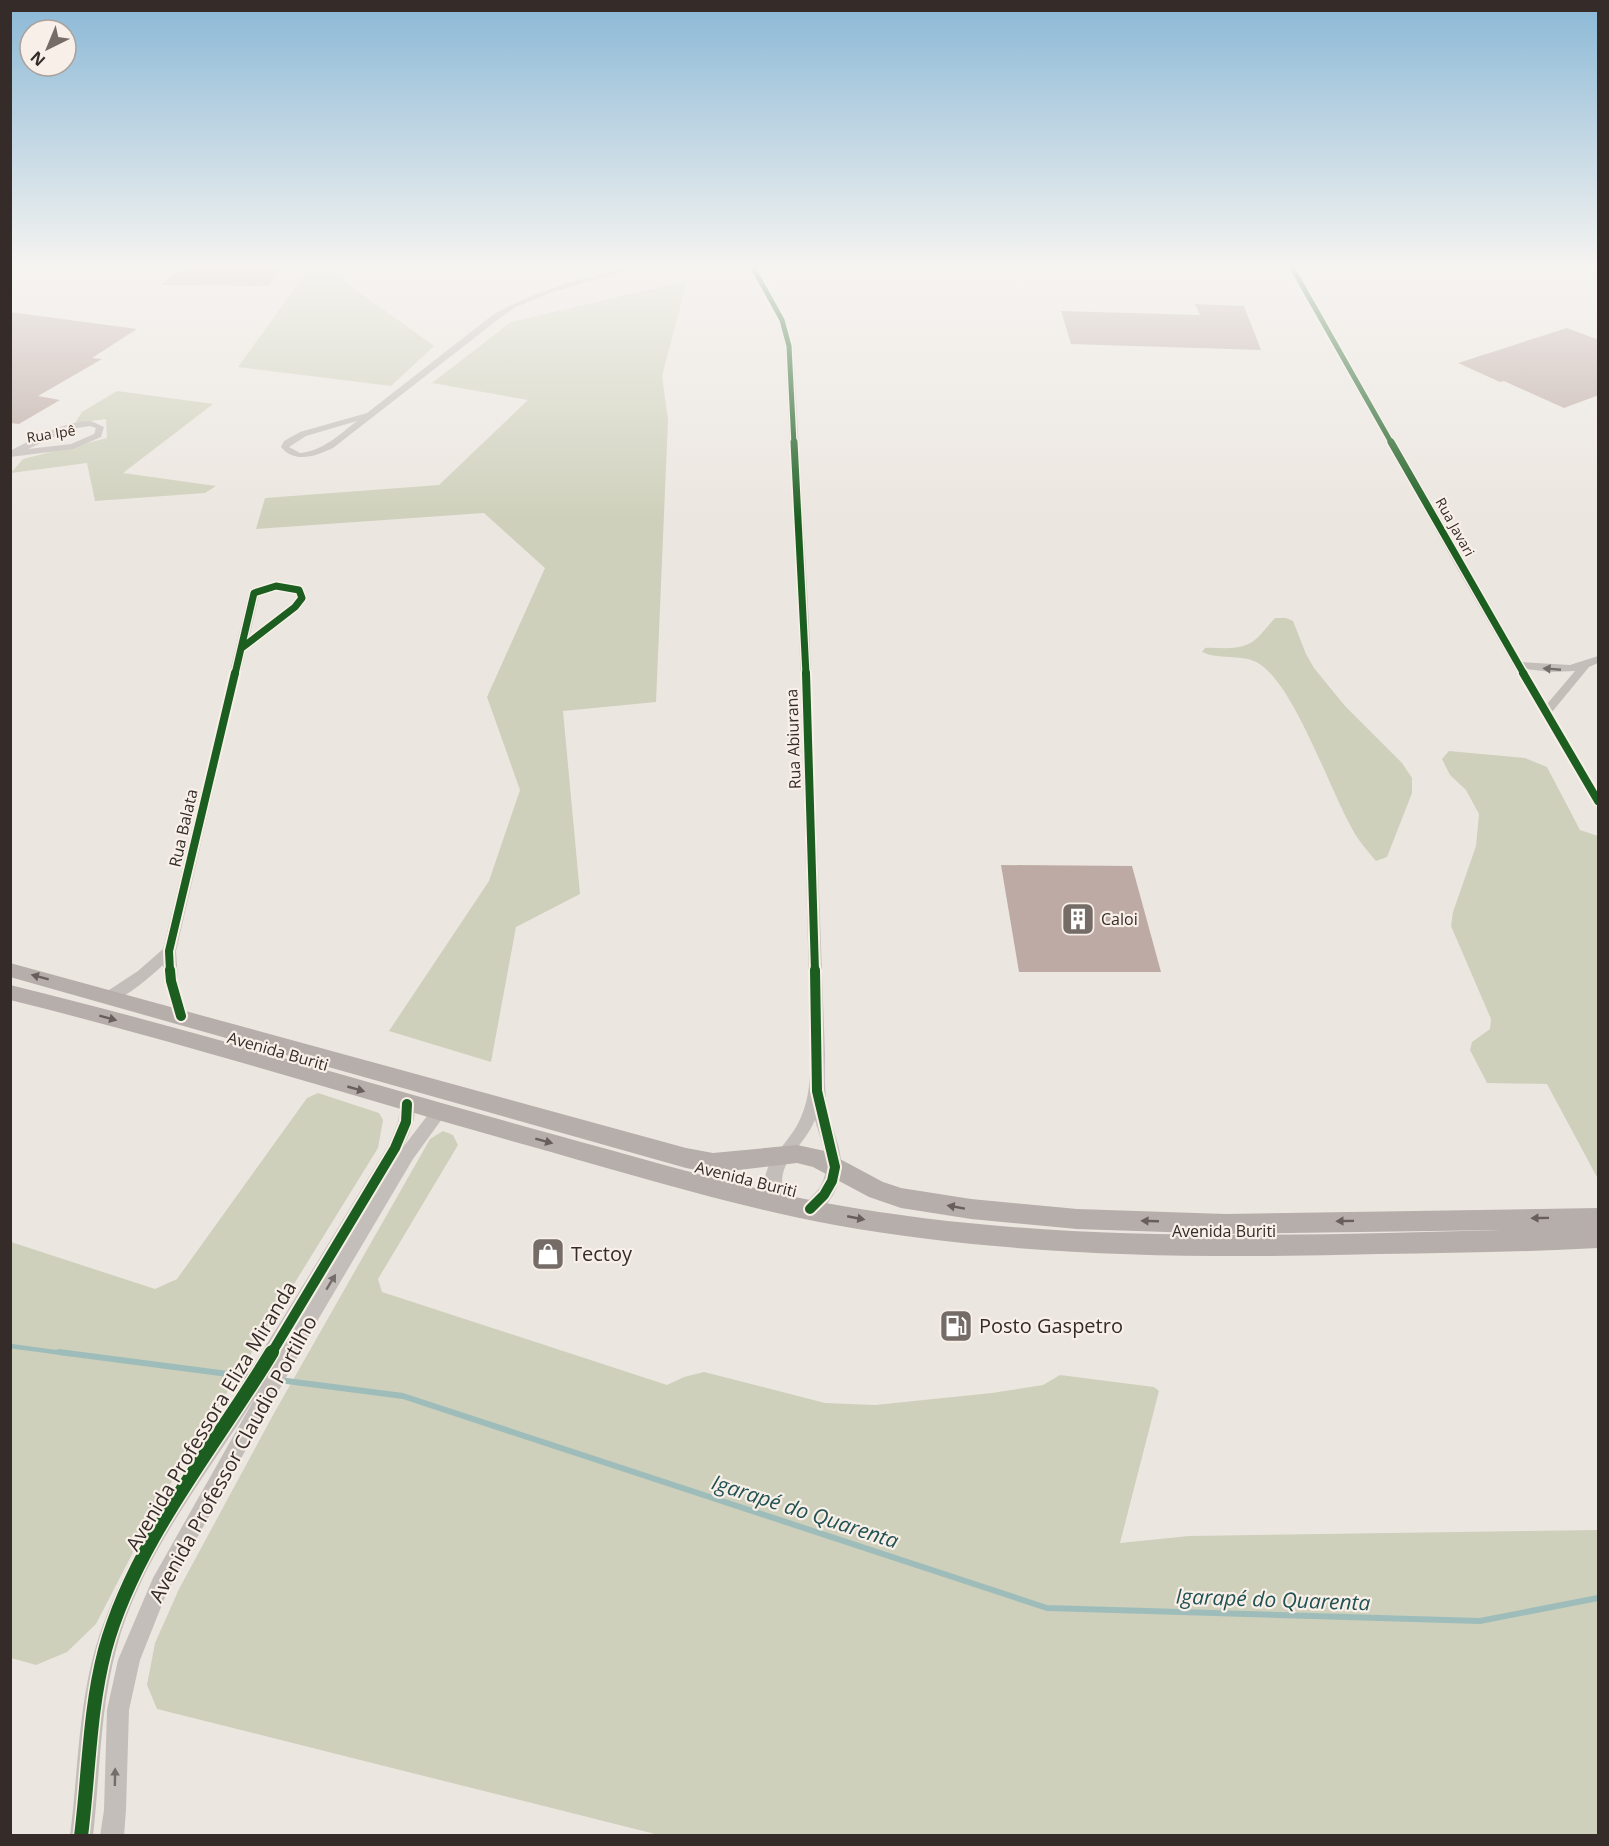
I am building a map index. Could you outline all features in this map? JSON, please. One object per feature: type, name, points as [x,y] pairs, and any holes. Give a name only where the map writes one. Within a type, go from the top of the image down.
[{"type":"main road","name":"Avenida Buriti","points":[[10,970],[111,996],[261,1041],[686,1158],[713,1162],[739,1162],[797,1154],[817,1158],[877,1190],[901,1197],[971,1209],[1077,1219],[1227,1224],[1599,1218]]},
{"type":"main road","name":"Avenida Buriti","points":[[10,992],[657,1172],[777,1202],[863,1220],[977,1235],[1136,1245],[1280,1245],[1599,1238]]},
{"type":"street","points":[[369,415],[303,434],[287,443],[285,447],[293,454],[320,451],[330,446],[453,350]]},
{"type":"street","name":"Rua Abiurana","points":[[789,350],[804,623],[817,1008],[817,1092],[836,1168]]},
{"type":"street","name":"Rua Javari","points":[[1339,350],[1463,570],[1599,801]]},
{"type":"street","name":"Rua Ipê","points":[[88,423],[100,427],[101,430],[93,438],[73,446],[12,454],[67,428],[88,423]]},
{"type":"street","name":"Rua Balata","points":[[181,1016],[171,981],[169,951],[254,593],[274,586],[292,587],[299,590],[302,598],[295,607],[243,646]]},
{"type":"street","points":[[1520,665],[1560,670],[1584,667],[1599,659]]},
{"type":"street","points":[[1546,712],[1584,667]]},
{"type":"street","points":[[111,996],[143,975],[169,951]]},
{"type":"street","name":"Rua Abiurana","points":[[777,1202],[771,1187],[771,1177],[782,1155],[804,1127],[817,1092]]},
{"type":"street","name":"Avenida Professora Eliza Miranda","points":[[284,1347],[394,1148],[406,1122],[407,1104]]},
{"type":"street","name":"Avenida Professor Claudio Portilho","points":[[112,1836],[118,1710],[129,1660],[160,1585],[253,1398],[403,1160],[439,1112]]},
{"type":"street","points":[[810,1209],[828,1191],[836,1168]]},
{"type":"street","name":"Avenida Professora Eliza Miranda","points":[[81,1836],[95,1701],[113,1626],[151,1546],[253,1398]]},
{"type":"green space","points":[[250,350],[430,350],[391,386],[238,367]]},
{"type":"green space","points":[[475,350],[669,350],[662,376],[668,420],[656,702],[563,711],[580,894],[516,927],[491,1062],[389,1031],[489,881],[520,790],[487,697],[545,568],[484,513],[256,529],[265,498],[439,485],[528,400],[432,383]]},
{"type":"green space","points":[[117,391],[213,404],[123,473],[216,486],[205,493],[95,501],[87,463],[11,473],[23,459],[107,438],[106,419],[75,423],[82,412]]},
{"type":"green space","points":[[1275,618],[1286,618],[1293,621],[1314,668],[1345,706],[1402,763],[1412,778],[1412,793],[1387,857],[1376,861],[1359,840],[1348,822],[1299,716],[1271,673],[1250,660],[1215,656],[1202,652],[1205,648],[1244,646],[1259,637]]},
{"type":"green space","points":[[1449,751],[1525,758],[1547,767],[1580,830],[1598,836],[1598,1179],[1547,1084],[1487,1083],[1470,1050],[1472,1042],[1490,1029],[1491,1019],[1451,926],[1453,912],[1476,846],[1479,814],[1466,790],[1450,775],[1442,759]]},
{"type":"green space","points":[[318,1093],[379,1113],[383,1120],[378,1148],[158,1504],[96,1624],[67,1652],[36,1665],[11,1658],[11,1242],[155,1289],[177,1279],[307,1098]]},
{"type":"green space","points":[[443,1131],[453,1135],[458,1145],[378,1279],[382,1292],[667,1385],[684,1377],[704,1372],[825,1403],[875,1405],[992,1393],[1043,1385],[1060,1375],[1154,1387],[1159,1391],[1120,1543],[1189,1536],[1598,1530],[1598,1835],[659,1835],[157,1709],[147,1685],[155,1643],[179,1589],[273,1415],[430,1139]]},
{"type":"building","points":[[10,350],[104,350],[92,358],[102,359],[38,396],[60,400],[19,424],[10,423]]},
{"type":"building","points":[[1498,350],[1599,350],[1599,395],[1564,408],[1458,363]]},
{"type":"building","name":"Caloi","points":[[1001,865],[1132,866],[1161,972],[1019,972]]},
{"type":"waterway","name":"Igarapé do Quarenta","points":[[10,1346],[70,1354]]},
{"type":"waterway","name":"Igarapé do Quarenta","points":[[59,1352],[251,1377]]},
{"type":"waterway","name":"Igarapé do Quarenta","points":[[279,1380],[403,1396],[1047,1608],[1480,1621],[1598,1598]]},
{"type":"cycle path","points":[[789,350],[804,623],[818,1054],[817,1091],[835,1167],[832,1181],[824,1195],[810,1209]]},
{"type":"cycle path","points":[[1339,350],[1463,570],[1598,801]]},
{"type":"cycle path","points":[[181,1016],[171,981],[169,951],[254,593],[276,586],[299,590],[302,598],[295,607],[243,647]]},
{"type":"cycle path","points":[[81,1836],[99,1677],[113,1625],[125,1595],[156,1535],[266,1363],[395,1148],[406,1122],[407,1104]]},
{"type":"place","name":"Caloi","points":[[1078,919]]},
{"type":"place","name":"Tectoy","points":[[548,1254]]},
{"type":"place","name":"Posto Gaspetro","points":[[956,1326]]}]
